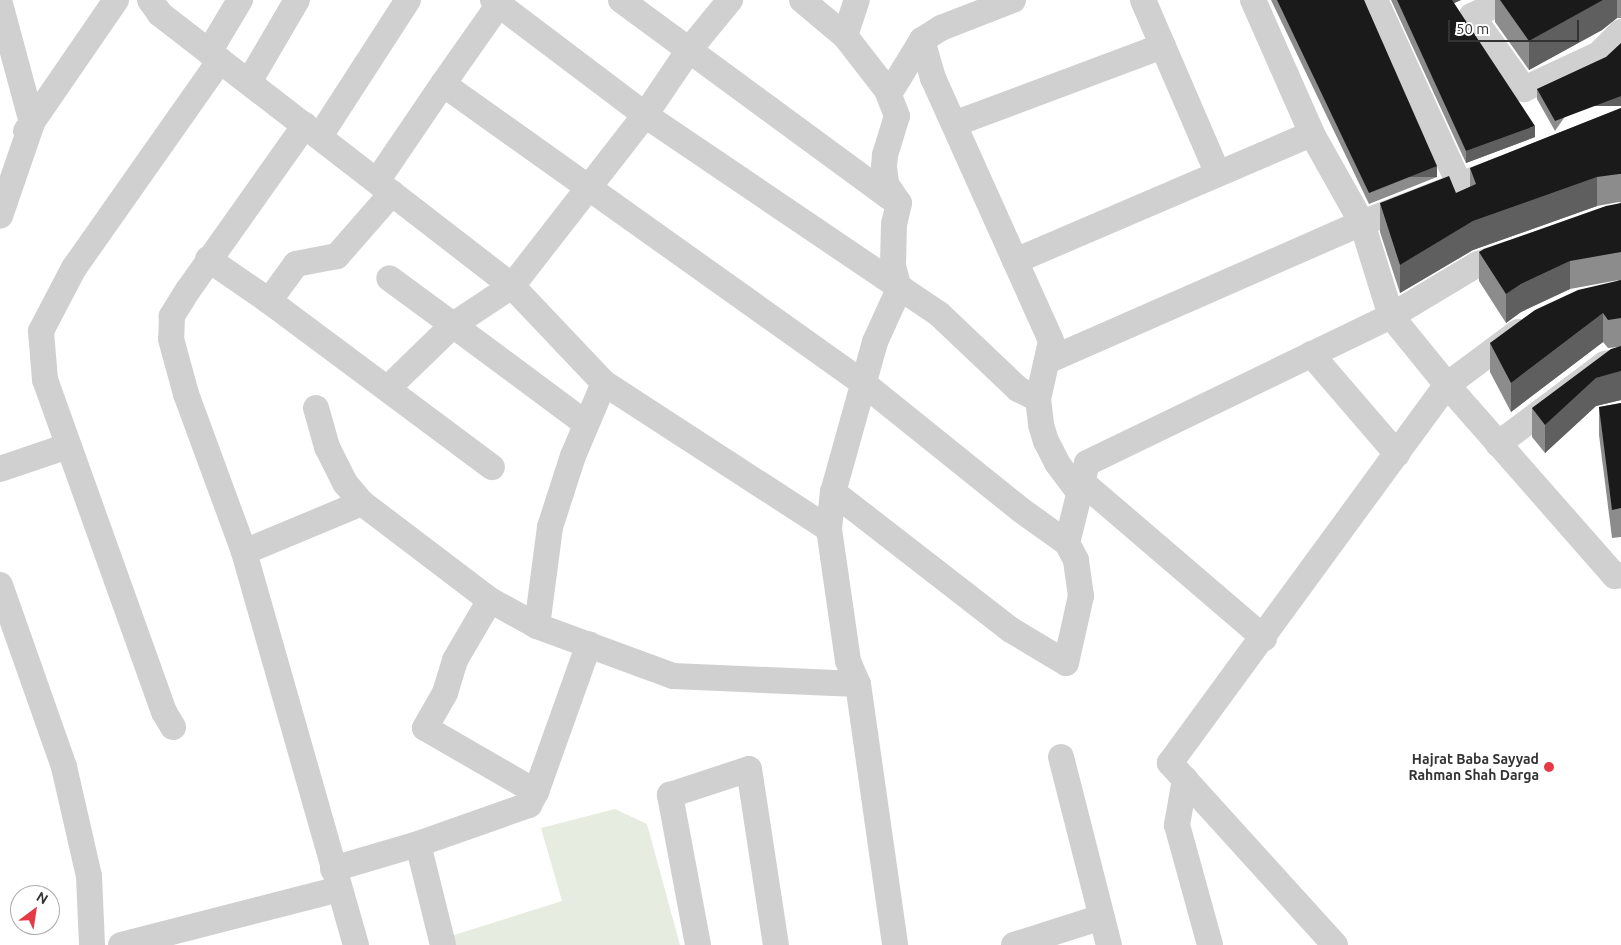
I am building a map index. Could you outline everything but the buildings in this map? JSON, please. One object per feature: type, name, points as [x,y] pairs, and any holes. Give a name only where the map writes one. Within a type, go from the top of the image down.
[{"type":"street","points":[[0,169],[116,0]]},
{"type":"street","points":[[150,0],[160,14],[313,130],[512,286],[604,382],[829,529]]},
{"type":"street","points":[[173,728],[164,712],[45,380],[41,331],[74,268],[215,56],[240,0]]},
{"type":"street","points":[[249,82],[297,0]]},
{"type":"street","points":[[348,943],[336,879],[244,552],[186,394],[171,339],[172,316],[208,259],[313,130],[408,0]]},
{"type":"street","points":[[621,0],[899,204]]},
{"type":"street","points":[[388,388],[453,325],[512,286],[587,187],[645,115],[688,50],[730,0]]},
{"type":"street","points":[[802,0],[845,36],[889,94],[897,116],[885,155],[884,166],[886,184],[894,193],[899,204],[894,224],[893,266],[899,289],[875,342],[863,383],[832,492],[829,529],[849,677],[877,945]]},
{"type":"street","points":[[845,36],[857,0]]},
{"type":"street","points":[[889,94],[922,40],[942,28],[1013,0]]},
{"type":"street","points":[[1143,0],[1218,174]]},
{"type":"street","points":[[1254,0],[1312,134],[1362,224],[1391,316],[1498,444],[1619,578]]},
{"type":"street","points":[[1376,0],[1460,186]]},
{"type":"street","points":[[1506,0],[1472,16],[1524,89],[1599,54],[1621,32]]},
{"type":"street","points":[[269,300],[296,264],[337,256],[384,186],[443,84],[498,1],[645,115],[899,289],[939,314],[1018,389],[1038,399]]},
{"type":"street","points":[[0,4],[32,123],[0,216]]},
{"type":"street","points":[[922,40],[933,78],[1051,341],[1038,399],[1046,441],[1058,463],[1081,488],[1264,638]]},
{"type":"street","points":[[954,124],[1163,46]]},
{"type":"street","points":[[443,84],[863,383],[1021,510],[1067,543],[1076,560],[1081,596],[1066,663],[1011,630],[832,492]]},
{"type":"street","points":[[1015,261],[1312,134]]},
{"type":"street","points":[[1047,361],[1362,224],[1523,161]]},
{"type":"street","points":[[1067,543],[1087,463],[1391,316],[1478,264],[1532,245]]},
{"type":"street","points":[[208,259],[269,300],[492,467]]},
{"type":"street","points":[[390,278],[585,423]]},
{"type":"street","points":[[1327,942],[1170,763],[1264,638],[1447,385],[1527,326],[1542,319]]},
{"type":"street","points":[[1311,354],[1397,454]]},
{"type":"street","points":[[1498,444],[1605,364],[1621,361]]},
{"type":"street","points":[[537,626],[550,527],[585,423],[604,382]]},
{"type":"street","points":[[316,408],[327,447],[345,483],[362,503],[490,600],[537,626],[673,676],[849,677]]},
{"type":"street","points":[[0,469],[68,446]]},
{"type":"street","points":[[244,552],[362,503]]},
{"type":"street","points":[[0,586],[64,767],[89,876],[92,945]]},
{"type":"street","points":[[490,600],[455,660],[445,693],[425,728],[536,792]]},
{"type":"street","points":[[122,945],[336,879],[418,844],[529,805],[536,792],[589,644]]},
{"type":"street","points":[[849,677],[895,945]]},
{"type":"street","points":[[1061,757],[1109,945]]},
{"type":"street","points":[[698,945],[670,795],[749,769],[774,944]]},
{"type":"street","points":[[1185,778],[1177,825],[1210,945]]},
{"type":"street","points":[[418,844],[443,945]]},
{"type":"street","points":[[1014,945],[1102,918]]},
{"type":"shaded area","points":[[615,809],[647,824],[680,945],[454,945],[451,936],[562,901],[541,828]]},
{"type":"place","name":"Hajrat Baba Sayyad Rahman Shah Darga","points":[[1549,767]]}]
